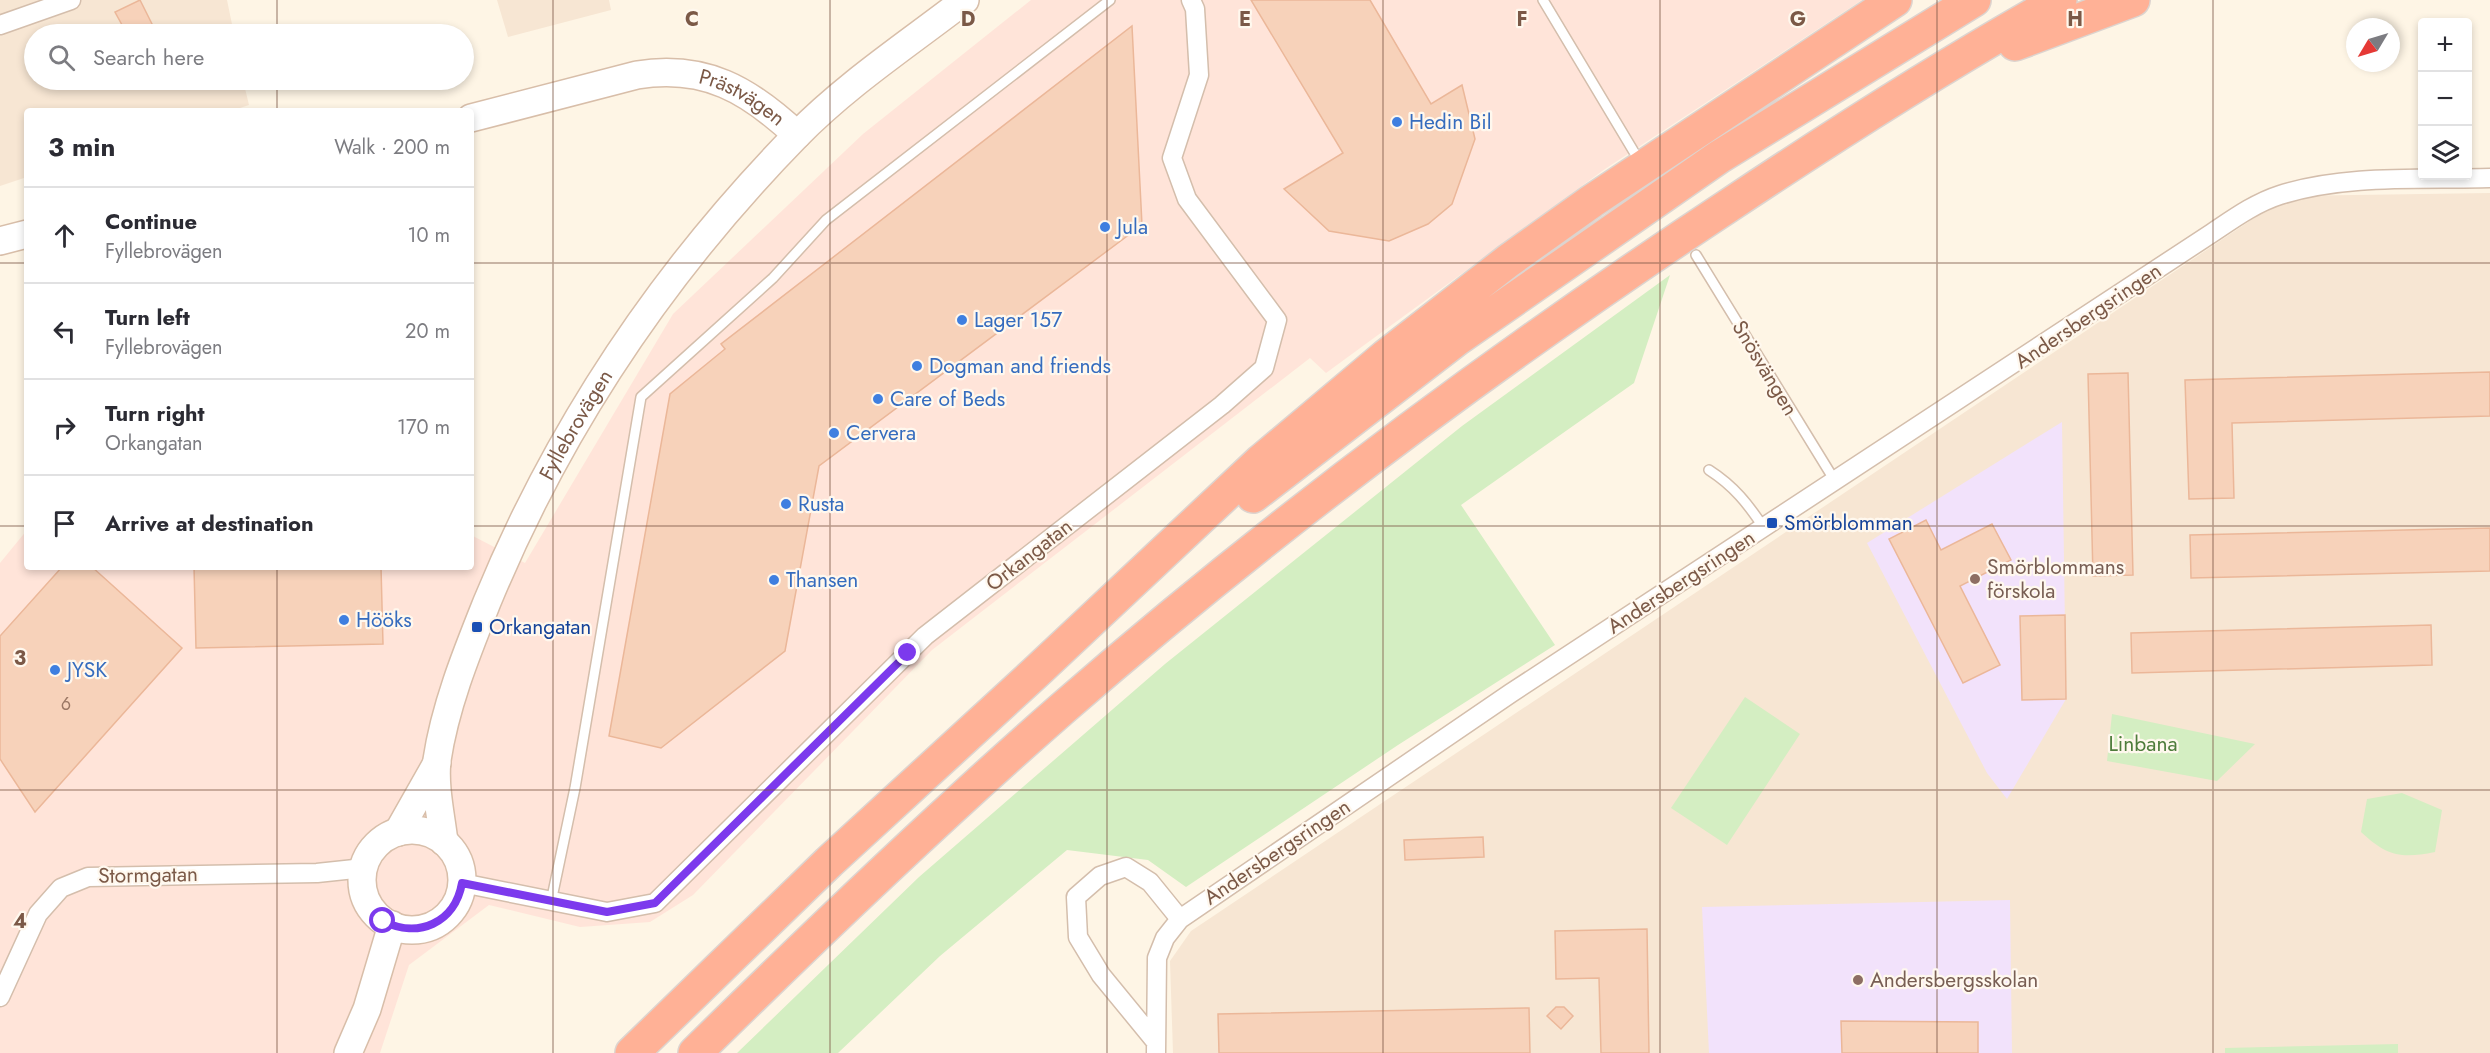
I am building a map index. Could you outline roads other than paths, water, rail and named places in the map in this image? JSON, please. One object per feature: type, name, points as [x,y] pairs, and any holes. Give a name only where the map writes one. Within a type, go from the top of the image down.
[{"type":"highway","points":[[632,1053],[829,861],[1035,673],[1261,461],[1395,349],[1508,261],[1592,201],[1895,0]]},
{"type":"highway","points":[[1035,673],[1214,525],[1457,339],[1719,157],[1974,0]]},
{"type":"highway","points":[[695,1053],[857,894],[1064,707],[1244,558],[1458,393],[1653,255],[1938,72],[2060,0]]},
{"type":"highway","points":[[1938,72],[2133,0]]},
{"type":"street","points":[[0,25],[71,0]]},
{"type":"street","name":"Prästvägen","points":[[474,117],[661,71],[708,77],[737,89],[761,103],[797,135],[836,99],[965,0]]},
{"type":"street","name":"Orkangatan","points":[[462,883],[607,912],[655,903],[925,636],[1222,405],[1264,368],[1277,320],[1187,199],[1172,158],[1199,75],[1195,9],[1191,0]]},
{"type":"street","name":"Fyllebrovägen","points":[[462,883],[458,861],[444,842],[437,763],[444,725],[477,627],[514,540],[568,434],[636,325],[710,229],[797,135]]},
{"type":"street","name":"Andersbergsringen","points":[[1156,1047],[1157,958],[1165,938],[1180,919],[1502,699],[2259,203],[2315,186],[2386,180],[2490,178]]},
{"type":"street","points":[[0,241],[24,235]]},
{"type":"street","name":"Fyllebrovägen","points":[[364,868],[376,845],[398,832],[437,763]]},
{"type":"street","points":[[398,832],[423,831],[444,842]]},
{"type":"street","points":[[1156,1047],[1101,975],[1078,936],[1076,897],[1100,876],[1126,867],[1150,882],[1180,919]]},
{"type":"street","points":[[364,868],[365,897],[376,914],[392,925],[420,929],[438,922],[452,910],[462,883]]},
{"type":"street","name":"Stormgatan","points":[[0,997],[38,914],[61,888],[88,877],[317,873],[364,868]]},
{"type":"street","points":[[348,1053],[367,1008],[392,925]]},
{"type":"lane","points":[[551,902],[574,788],[641,397],[773,278],[826,220],[1110,0]]},
{"type":"lane","points":[[1543,0],[1637,157]]},
{"type":"lane","name":"Snösvängen","points":[[1696,255],[1835,481]]},
{"type":"lane","points":[[1709,470],[1730,483],[1744,497],[1764,528]]},
{"type":"place","name":"Hedin Bil","points":[[1397,122]]},
{"type":"place","name":"Jula","points":[[1105,227]]},
{"type":"place","name":"Lager 157","points":[[962,320]]},
{"type":"place","name":"Dogman and friends","points":[[917,366]]},
{"type":"place","name":"Care of Beds","points":[[878,399]]},
{"type":"place","name":"Cervera","points":[[834,433]]},
{"type":"place","name":"Rusta","points":[[786,504]]},
{"type":"place","name":"Smörblomman","points":[[1772,523]]},
{"type":"place","name":"Smörblommans förskola","points":[[1975,579]]},
{"type":"place","name":"Thansen","points":[[774,580]]},
{"type":"place","name":"Hööks","points":[[344,620]]},
{"type":"place","name":"Orkangatan","points":[[477,627]]},
{"type":"place","name":"JYSK","points":[[55,670]]},
{"type":"place","name":"Andersbergsskolan","points":[[1858,980]]},
{"type":"park label","name":"Linbana","points":[[2143,744]]}]
